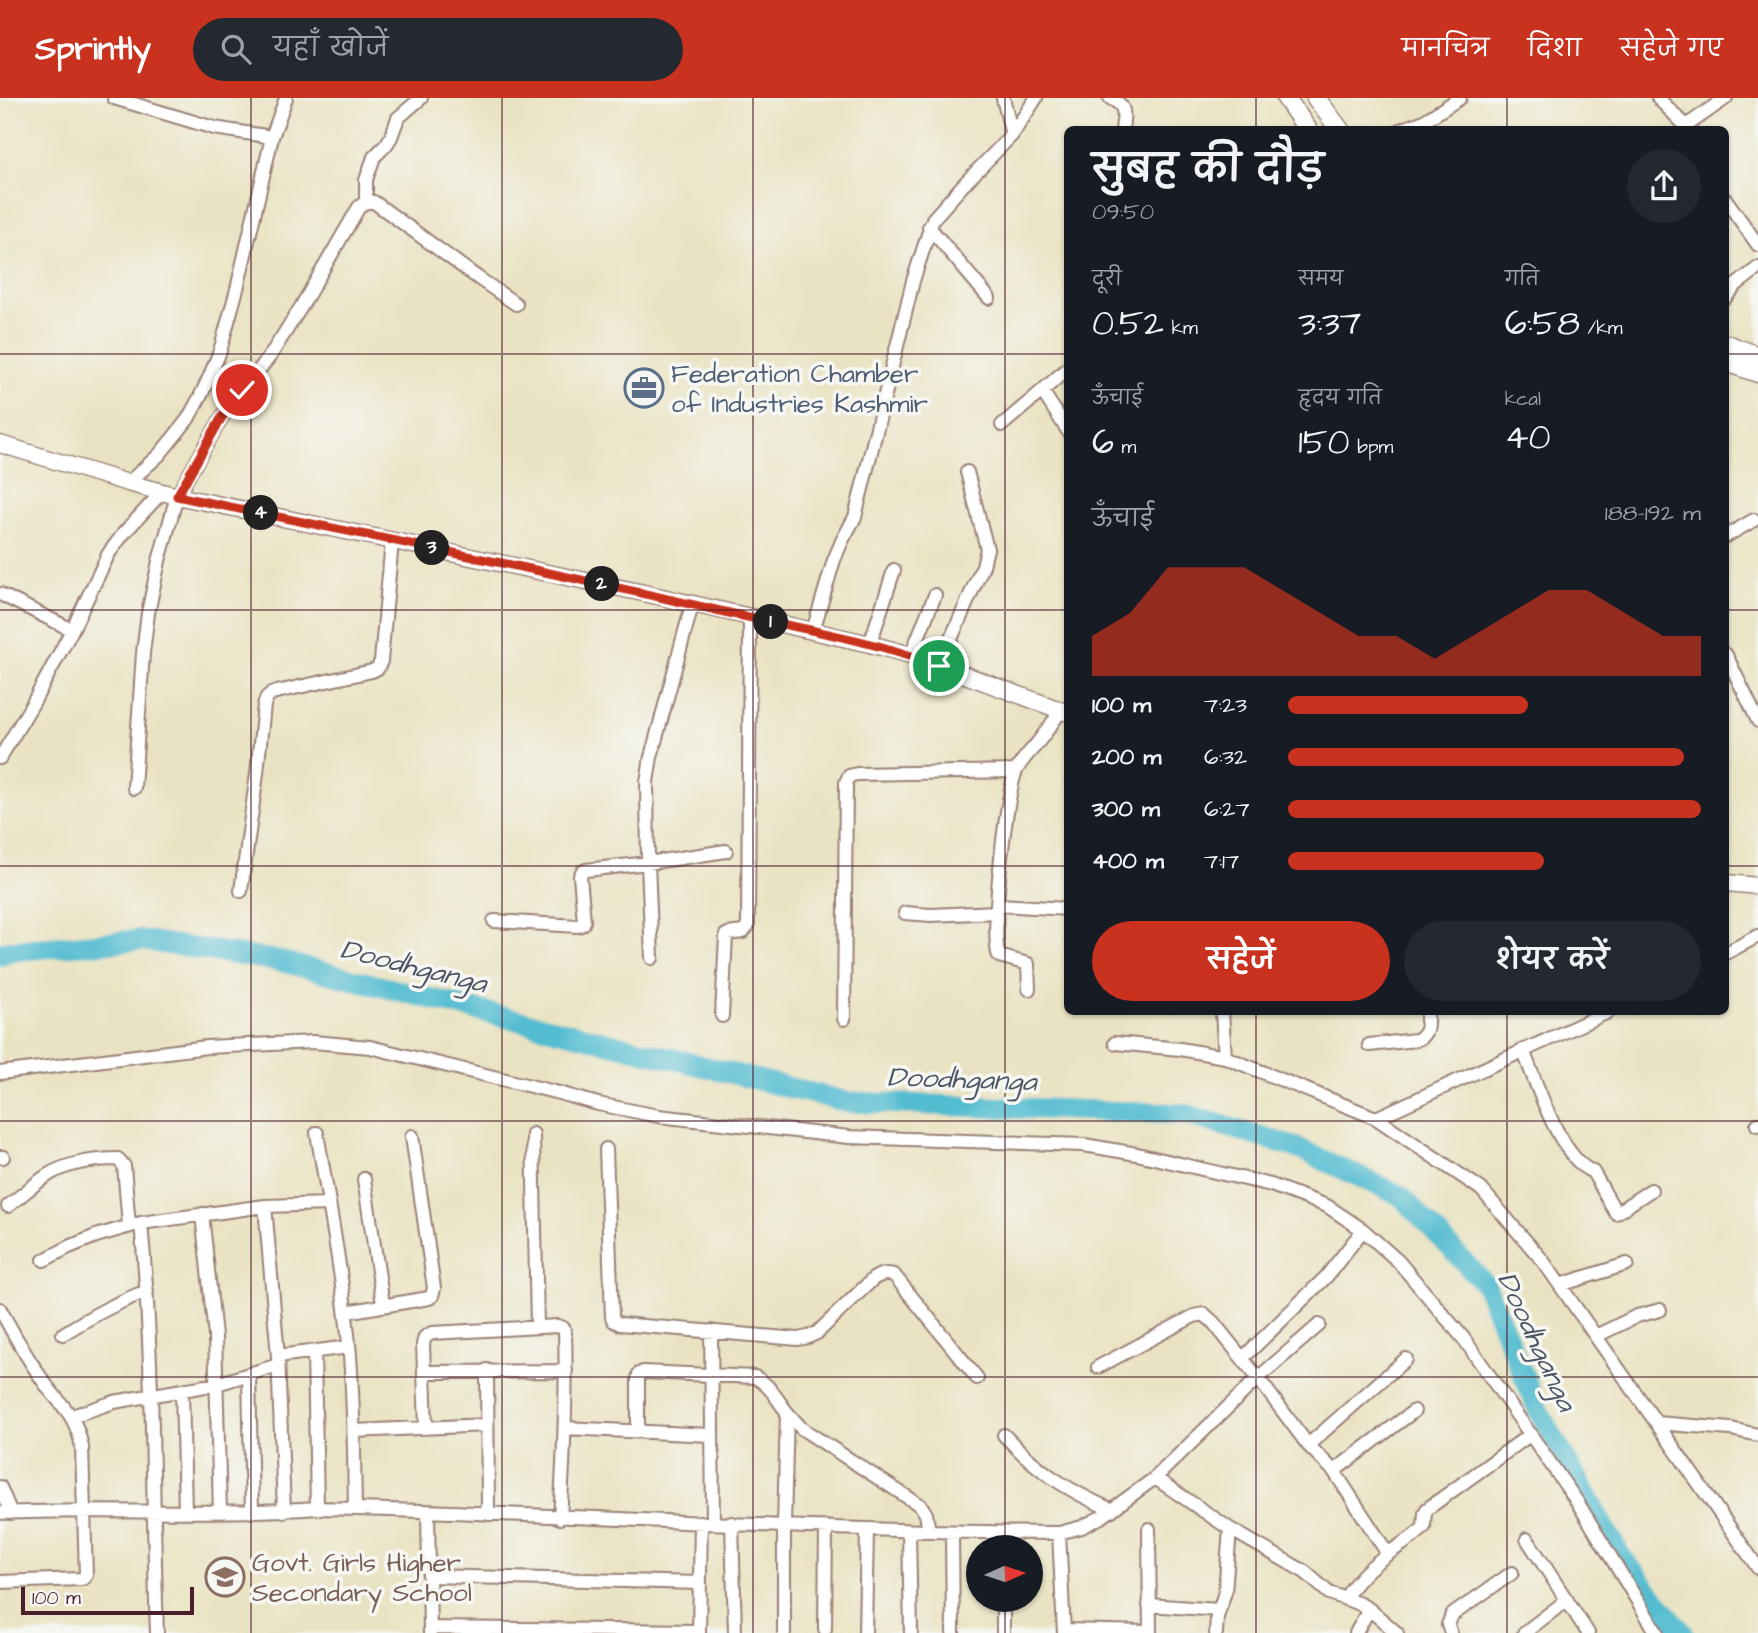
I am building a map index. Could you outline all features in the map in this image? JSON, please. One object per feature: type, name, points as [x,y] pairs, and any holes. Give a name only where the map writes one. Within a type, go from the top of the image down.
[{"type":"main road","points":[[1286,98],[1305,126]]},
{"type":"main road","points":[[1316,98],[1337,126]]},
{"type":"main road","points":[[1729,345],[1758,356]]},
{"type":"main road","points":[[1729,363],[1758,373]]},
{"type":"main road","points":[[0,443],[169,494],[644,593],[870,644],[911,655],[1064,711]]},
{"type":"main road","points":[[1729,883],[1758,886]]},
{"type":"street","points":[[114,98],[214,128],[272,137]]},
{"type":"street","points":[[128,483],[159,455],[173,438],[194,408],[210,376],[237,289],[272,137],[286,98]]},
{"type":"street","points":[[366,202],[366,180],[374,157],[391,137],[398,118],[421,98]]},
{"type":"street","points":[[1003,98],[1012,135]]},
{"type":"street","points":[[813,631],[834,560],[855,517],[913,281],[929,227],[943,206],[1012,135],[1036,98]]},
{"type":"street","points":[[1110,98],[1118,102],[1123,109],[1122,126]]},
{"type":"street","points":[[1411,126],[1424,121],[1460,98]]},
{"type":"street","points":[[1658,98],[1684,126]]},
{"type":"street","points":[[1689,126],[1726,98]]},
{"type":"street","points":[[0,758],[33,703],[109,554],[124,533],[169,494],[222,417],[270,356],[359,207],[366,202],[374,202],[516,304]]},
{"type":"street","points":[[1729,204],[1758,245]]},
{"type":"street","points":[[929,227],[989,298]]},
{"type":"street","points":[[1729,293],[1758,268]]},
{"type":"street","points":[[1002,425],[1064,372]]},
{"type":"street","points":[[1042,391],[1064,425]]},
{"type":"street","points":[[939,666],[983,566],[987,549],[967,472]]},
{"type":"street","points":[[134,788],[143,653],[169,494]]},
{"type":"street","points":[[1729,534],[1754,520]]},
{"type":"street","points":[[241,891],[267,697],[272,692],[378,668],[382,661],[393,541]]},
{"type":"street","points":[[870,644],[894,570]]},
{"type":"street","points":[[0,594],[72,630]]},
{"type":"street","points":[[911,655],[935,594]]},
{"type":"street","points":[[652,958],[647,782],[651,757],[692,605]]},
{"type":"street","points":[[722,1016],[726,936],[743,932],[748,926],[750,618]]},
{"type":"street","points":[[1729,661],[1758,721]]},
{"type":"street","points":[[1029,989],[1028,964],[999,956],[997,952],[998,909],[1008,805],[1016,771],[1064,711]]},
{"type":"street","points":[[844,1019],[846,782],[849,776],[1016,771]]},
{"type":"street","points":[[494,921],[578,926],[584,921],[580,876],[582,872],[726,851]]},
{"type":"street","points":[[905,913],[931,915],[998,909],[1064,909]]},
{"type":"street","points":[[1729,951],[1758,936]]},
{"type":"street","points":[[1222,1015],[1225,1057]]},
{"type":"street","points":[[1369,1045],[1422,1037],[1426,1031],[1427,1015]]},
{"type":"street","points":[[1376,1118],[1601,1015]]},
{"type":"street","points":[[0,1073],[207,1047],[313,1042],[370,1047],[598,1104],[658,1116],[849,1137],[1084,1145],[1137,1154],[1271,1185],[1327,1206],[1363,1230],[1398,1261],[1464,1339],[1531,1434],[1578,1503],[1657,1633]]},
{"type":"street","points":[[1115,1043],[1180,1049],[1225,1057],[1376,1118],[1480,1189],[1560,1284],[1758,1568]]},
{"type":"street","points":[[1523,1051],[1552,1122],[1576,1161],[1592,1172],[1616,1213],[1651,1190]]},
{"type":"street","points":[[317,1133],[346,1312],[354,1431],[355,1509]]},
{"type":"street","points":[[533,1134],[537,1326]]},
{"type":"street","points":[[346,1312],[432,1296],[434,1288],[412,1136]]},
{"type":"street","points":[[606,1149],[611,1303],[614,1321],[620,1324],[798,1339],[817,1332],[873,1279],[881,1273],[888,1273],[894,1275],[977,1378]]},
{"type":"street","points":[[8,1206],[50,1173],[106,1159],[118,1159],[124,1166],[147,1292],[157,1633]]},
{"type":"street","points":[[364,1179],[383,1304]]},
{"type":"street","points":[[44,1260],[96,1236],[135,1224],[265,1206],[329,1204]]},
{"type":"street","points":[[265,1206],[278,1361],[284,1511]]},
{"type":"street","points":[[202,1213],[215,1336],[220,1511]]},
{"type":"street","points":[[1242,1358],[1326,1277],[1363,1230]]},
{"type":"street","points":[[1560,1284],[1627,1264]]},
{"type":"street","points":[[63,1334],[120,1301],[147,1292]]},
{"type":"street","points":[[0,1309],[46,1385],[72,1416],[79,1429],[82,1447],[86,1575],[84,1578],[0,1582]]},
{"type":"street","points":[[1596,1336],[1637,1316],[1660,1311]]},
{"type":"street","points":[[1098,1367],[1194,1316],[1204,1314],[1258,1378],[1308,1445],[1334,1471],[1388,1553]]},
{"type":"street","points":[[0,1487],[6,1513],[85,1510],[252,1512],[317,1508],[867,1530],[1059,1533],[1082,1527],[1112,1510],[1154,1478],[1258,1378],[1319,1325]]},
{"type":"street","points":[[426,1428],[425,1337],[432,1333],[537,1326],[563,1328],[566,1371],[560,1518]]},
{"type":"street","points":[[428,1512],[430,1630],[699,1632],[711,1435],[711,1331]]},
{"type":"street","points":[[72,1416],[114,1402],[217,1384],[249,1375],[278,1361],[349,1347]]},
{"type":"street","points":[[314,1352],[317,1508]]},
{"type":"street","points":[[1308,1445],[1406,1359]]},
{"type":"street","points":[[487,1370],[488,1514]]},
{"type":"street","points":[[424,1372],[566,1371]]},
{"type":"street","points":[[638,1431],[639,1374],[643,1372],[755,1377],[770,1388],[802,1428],[921,1506],[926,1514],[929,1531]]},
{"type":"street","points":[[249,1375],[252,1512]]},
{"type":"street","points":[[182,1391],[185,1511]]},
{"type":"street","points":[[1334,1471],[1414,1411]]},
{"type":"street","points":[[784,1633],[783,1525],[787,1412]]},
{"type":"street","points":[[1657,1423],[1731,1429],[1758,1435]]},
{"type":"street","points":[[354,1431],[487,1425]]},
{"type":"street","points":[[565,1428],[711,1435]]},
{"type":"street","points":[[1345,1600],[1355,1581],[1424,1527],[1427,1509],[1531,1434]]},
{"type":"street","points":[[1004,1435],[1028,1460],[1053,1480],[1112,1510]]},
{"type":"street","points":[[1154,1478],[1230,1529],[1305,1572],[1329,1593],[1369,1609],[1397,1633]]},
{"type":"street","points":[[732,1523],[735,1633]]},
{"type":"street","points":[[825,1629],[826,1527]]},
{"type":"street","points":[[1216,1633],[1216,1622],[1225,1592],[1230,1529]]},
{"type":"street","points":[[865,1633],[867,1530]]},
{"type":"street","points":[[1059,1533],[1064,1631],[1150,1633],[1149,1530]]},
{"type":"street","points":[[909,1531],[911,1633]]},
{"type":"street","points":[[952,1532],[953,1633]]},
{"type":"street","points":[[1527,1539],[1587,1633]]},
{"type":"street","points":[[1451,1633],[1448,1625],[1452,1615],[1512,1573]]},
{"type":"street","points":[[429,1576],[700,1583]]},
{"type":"street","points":[[1524,1633],[1567,1600]]},
{"type":"street","points":[[1149,1605],[1219,1610]]},
{"type":"street","points":[[1356,1633],[1369,1609]]},
{"type":"street","points":[[1003,1612],[1003,1633]]},
{"type":"waterway","name":"Doodhganga","points":[[0,955],[8,951],[140,940],[279,961],[847,1102],[1185,1114],[1297,1148],[1401,1196],[1485,1284],[1539,1412],[1620,1555],[1683,1633]]},
{"type":"place","name":"Federation Chamber of Industries Kashmir","points":[[644,388]]},
{"type":"place","name":"Govt. Girls Higher Secondary School","points":[[225,1577]]},
{"type":"route","points":[[242,390],[222,417],[177,496],[644,593],[870,644],[939,666]]}]
